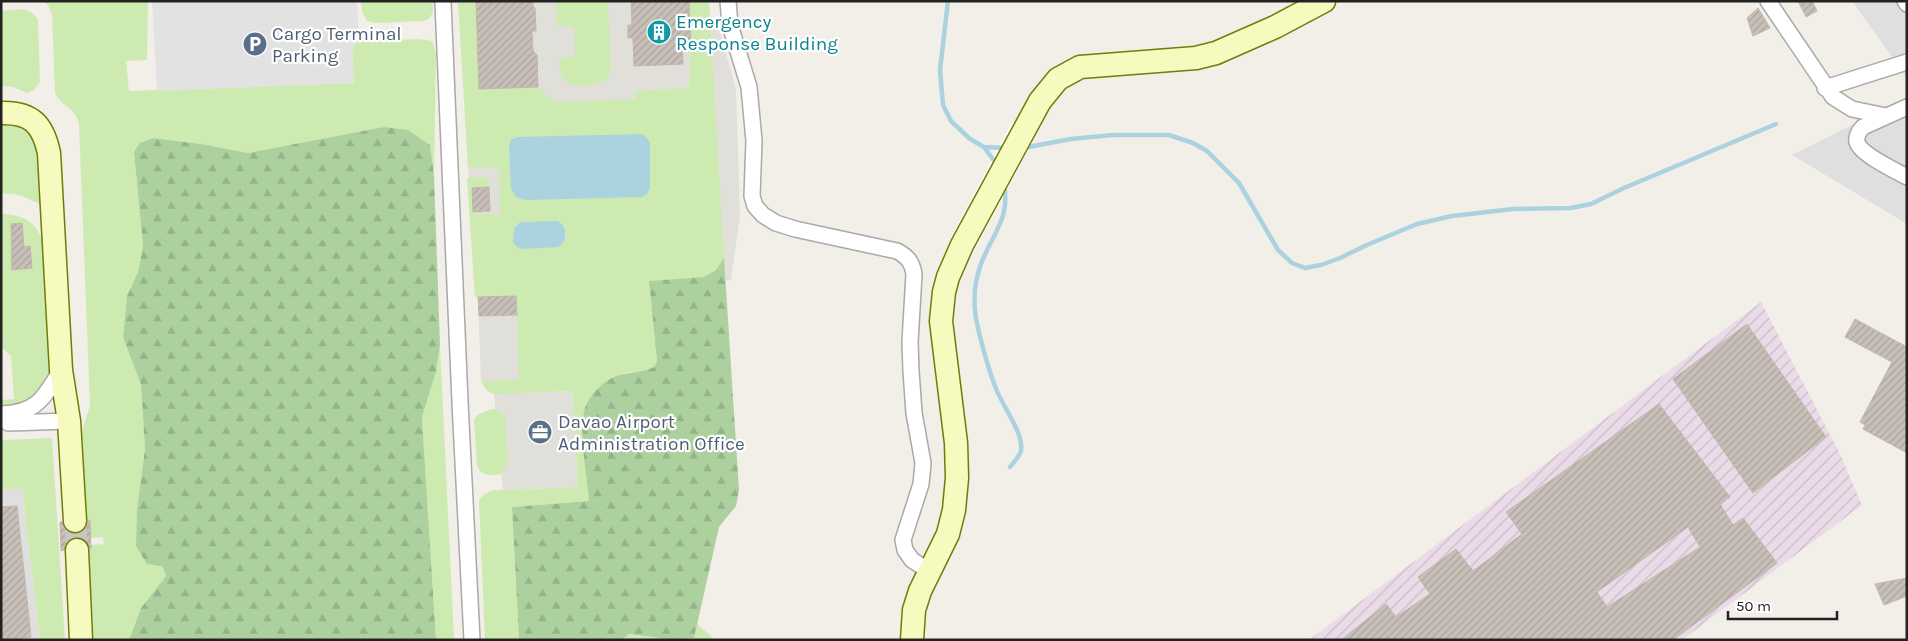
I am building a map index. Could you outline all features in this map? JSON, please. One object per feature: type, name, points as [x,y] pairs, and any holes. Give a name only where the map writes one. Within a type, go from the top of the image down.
[{"type":"main road","points":[[912,640],[914,610],[929,571],[948,534],[954,510],[956,444],[944,357],[942,307],[948,277],[962,245],[1024,128],[1047,90],[1068,72],[1080,67],[1196,58],[1216,53],[1275,27],[1324,1]]},
{"type":"main road","points":[[1,113],[15,113],[32,120],[40,128],[47,144],[61,370],[69,421],[75,522]]},
{"type":"main road","points":[[77,550],[81,640]]},
{"type":"street","points":[[728,1],[730,25],[749,87],[754,141],[752,196],[755,206],[763,215],[776,223],[795,229],[897,251],[906,256],[912,264],[914,274],[910,342],[911,371],[914,413],[923,463],[920,484],[903,540],[905,550],[912,560],[929,571]]},
{"type":"street","points":[[1768,1],[1825,88],[1833,97],[1852,109],[1886,116]]},
{"type":"street","points":[[443,3],[472,640]]},
{"type":"street","points":[[1825,88],[1907,62]]},
{"type":"street","points":[[1907,107],[1863,127],[1858,132],[1857,142],[1859,146],[1878,161],[1907,177]]},
{"type":"street","points":[[1,414],[22,412],[31,408],[40,401],[61,370]]},
{"type":"street","points":[[1,423],[69,421]]},
{"type":"shaded area","name":"Cargo Terminal Parking","points":[[152,1],[357,1],[359,41],[352,48],[354,83],[157,91]]},
{"type":"shaded area","points":[[432,1],[709,1],[710,23],[717,22],[736,89],[740,215],[731,280],[516,296],[521,393],[572,391],[578,487],[503,490],[494,394],[486,390],[481,381],[478,298],[475,297],[474,284],[458,3],[432,4]]},
{"type":"shaded area","points":[[1852,1],[1907,1],[1907,78]]},
{"type":"shaded area","points":[[1907,97],[1907,224],[1792,155]]},
{"type":"shaded area","points":[[1761,302],[1840,454],[1862,505],[1682,640],[1309,640]]},
{"type":"shaded area","points":[[22,488],[40,640],[1,640],[1,490]]},
{"type":"green space","points":[[43,1],[148,1],[147,60],[126,61],[129,91],[354,83],[352,47],[359,41],[419,39],[432,41],[436,53],[434,175],[430,145],[384,127],[248,153],[201,144],[153,138],[134,152],[143,246],[138,272],[127,296],[123,337],[141,385],[145,449],[137,509],[166,576],[141,608],[129,640],[89,640],[87,549],[90,549],[90,545],[104,544],[103,537],[91,538],[90,521],[85,521],[81,433],[90,406],[79,124],[74,113],[55,93],[52,15],[48,5]]},
{"type":"green space","points":[[361,1],[432,1],[433,12],[429,19],[423,21],[375,23],[367,21],[362,12]]},
{"type":"green space","points":[[458,1],[476,1],[479,89],[538,87],[555,102],[636,99],[635,91],[689,88],[691,45],[689,1],[709,1],[724,258],[716,270],[704,277],[649,281],[657,361],[654,367],[647,371],[624,373],[583,431],[589,501],[512,507],[519,640],[485,640],[479,501],[486,493],[496,490],[578,487],[572,391],[494,394],[486,390],[481,381],[519,380],[516,296],[475,297],[467,178],[486,177],[488,181],[487,190],[473,212],[474,214],[500,214],[499,168],[468,167]]},
{"type":"green space","points":[[556,1],[608,1],[611,68],[607,79],[592,85],[574,85],[563,79],[559,58],[575,57],[574,27],[557,26]]},
{"type":"green space","points":[[19,9],[30,12],[38,19],[40,82],[34,90],[27,93],[13,87],[1,86],[1,11]]},
{"type":"green space","points":[[1,120],[23,125],[39,143],[44,206],[20,195],[1,193]]},
{"type":"green space","points":[[384,127],[408,130],[430,145],[434,175],[440,345],[436,372],[422,417],[436,640],[129,640],[141,608],[166,576],[162,566],[147,564],[136,546],[137,509],[145,449],[141,385],[123,337],[127,296],[138,272],[143,246],[134,152],[140,143],[153,138],[201,144],[248,153]]},
{"type":"green space","points":[[1,214],[17,216],[29,221],[38,231],[45,245],[51,368],[49,377],[31,403],[1,409],[1,400],[14,399],[11,356],[1,347],[3,343],[1,341]]},
{"type":"green space","points":[[724,258],[739,490],[736,506],[719,527],[694,638],[673,640],[629,634],[622,640],[519,640],[512,507],[589,501],[582,434],[585,407],[597,389],[610,379],[615,376],[649,369],[654,367],[657,361],[649,281],[704,277],[716,270]]},
{"type":"green space","points":[[440,345],[454,640],[436,640],[422,417],[436,372]]},
{"type":"green space","points":[[495,409],[505,416],[508,464],[501,474],[494,475],[481,472],[477,466],[474,420],[477,415]]},
{"type":"green space","points":[[52,438],[65,640],[40,640],[22,488],[1,490],[1,440]]},
{"type":"green space","points":[[697,624],[712,637],[712,640],[692,640]]},
{"type":"green space","points":[[629,634],[673,640],[622,640]]},
{"type":"water","points":[[642,134],[650,143],[650,188],[647,194],[642,197],[526,200],[516,197],[511,188],[509,146],[511,140],[517,137]]},
{"type":"water","points":[[557,221],[561,223],[565,230],[564,241],[558,247],[522,249],[513,242],[514,229],[520,222]]},
{"type":"pier","points":[[1012,122],[1036,135],[974,251],[950,239]]},
{"type":"building","points":[[476,1],[533,1],[536,31],[532,31],[533,51],[537,55],[538,87],[479,89]]},
{"type":"building","name":"Emergency Response Building","points":[[631,1],[689,1],[691,45],[682,45],[683,64],[634,66],[633,38],[628,38],[628,25],[632,25]]},
{"type":"building","points":[[1798,1],[1812,1],[1817,11],[1806,17]]},
{"type":"building","points":[[1758,8],[1770,28],[1753,36],[1747,18]]},
{"type":"building","points":[[489,187],[490,211],[473,212],[472,188]]},
{"type":"building","points":[[22,223],[24,247],[30,246],[32,268],[12,270],[11,224]]},
{"type":"building","points":[[516,296],[517,315],[479,316],[478,297]]},
{"type":"building","points":[[1855,319],[1907,347],[1907,453],[1863,429],[1865,425],[1860,422],[1892,362],[1845,337]]},
{"type":"building","points":[[1747,324],[1826,437],[1753,493],[1673,379]]},
{"type":"building","points":[[1659,404],[1730,497],[1720,504],[1733,525],[1743,518],[1777,563],[1673,640],[1341,640],[1386,604],[1396,617],[1430,594],[1418,577],[1456,549],[1473,571],[1522,534],[1506,512]],"holes":[[[1688,527],[1700,547],[1607,607],[1597,592]]]},
{"type":"building","points":[[17,506],[31,637],[1,640],[1,507]]},
{"type":"building","points":[[90,520],[91,549],[83,539],[76,537],[70,539],[65,544],[64,550],[61,551],[60,522],[62,522],[64,529],[76,534],[83,532]]},
{"type":"building","points":[[1907,578],[1907,596],[1884,605],[1875,584]]},
{"type":"waterway","points":[[948,1],[940,70],[943,105],[951,121],[970,139],[984,147],[1006,148]]},
{"type":"waterway","points":[[1023,148],[1071,139],[1113,135],[1169,135],[1193,143],[1207,151],[1239,183],[1278,250],[1292,263],[1305,268],[1321,265],[1340,258],[1417,224],[1452,216],[1513,209],[1571,208],[1591,204],[1624,188],[1776,124]]},
{"type":"waterway","points":[[984,147],[998,166]]},
{"type":"waterway","points":[[1004,185],[1005,207],[999,226],[978,272],[975,288],[975,312],[991,376],[1016,428],[1021,444],[1021,451],[1010,467]]},
{"type":"tunnel","points":[[75,521],[77,550]]},
{"type":"place","name":"Emergency Response Building","points":[[659,32]]},
{"type":"place","name":"Cargo Terminal Parking","points":[[255,44]]},
{"type":"place","name":"Davao Airport Administration Office","points":[[540,432]]}]
